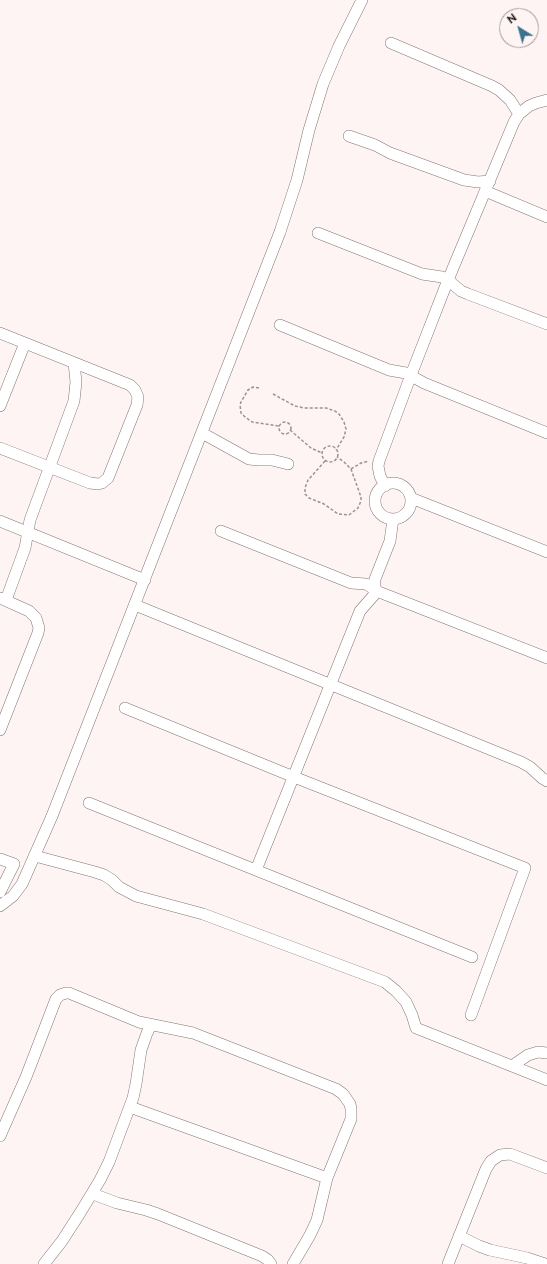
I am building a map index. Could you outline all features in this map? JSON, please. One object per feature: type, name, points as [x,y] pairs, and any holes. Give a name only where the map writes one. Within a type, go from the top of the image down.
[{"type":"street","points":[[0,906],[10,899],[20,887],[49,822],[280,232],[297,180],[309,130],[323,84],[362,0]]},
{"type":"street","points":[[391,43],[492,86],[510,100],[519,114]]},
{"type":"street","points":[[384,486],[378,466],[379,461],[448,280],[514,122],[519,114],[529,106],[547,100]]},
{"type":"street","points":[[349,136],[375,145],[390,153],[464,180],[478,182],[488,186],[547,217]]},
{"type":"street","points":[[318,233],[422,274],[438,276],[448,280],[461,291],[547,324]]},
{"type":"street","points":[[280,325],[389,370],[411,375],[424,383],[547,433]]},
{"type":"street","points":[[0,333],[130,385],[135,390],[138,401],[109,474],[105,481],[98,484],[94,484],[49,468],[0,448]]},
{"type":"street","points":[[0,406],[25,343]]},
{"type":"street","points":[[0,730],[39,628],[33,614],[3,599],[24,548],[30,520],[74,401],[76,382],[74,362]]},
{"type":"street","points":[[202,433],[248,459],[272,460],[288,464]]},
{"type":"street","points":[[392,483],[401,485],[408,490],[411,498],[408,511],[402,516],[393,519],[388,518],[381,513],[376,505],[376,496],[378,492],[384,486],[392,483]]},
{"type":"street","points":[[411,498],[547,552]]},
{"type":"street","points":[[256,870],[360,611],[364,605],[373,598],[375,579],[390,541],[393,519]]},
{"type":"street","points":[[0,521],[145,580]]},
{"type":"street","points":[[221,531],[351,583],[366,584],[374,590],[547,658]]},
{"type":"street","points":[[135,605],[521,762],[530,767],[547,781]]},
{"type":"street","points":[[125,708],[294,777],[526,868],[471,1015]]},
{"type":"street","points":[[89,803],[472,957]]},
{"type":"street","points":[[35,856],[104,875],[127,892],[136,896],[203,914],[385,982],[406,1002],[412,1014],[416,1028],[547,1080]]},
{"type":"street","points":[[0,859],[14,864],[0,892]]},
{"type":"street","points":[[7,878],[20,887]]},
{"type":"street","points":[[0,1136],[26,1077],[56,999],[60,995],[68,993],[126,1018],[151,1026],[179,1029],[198,1034],[336,1089],[343,1094],[350,1104],[351,1119],[327,1178],[317,1220],[293,1264]]},
{"type":"street","points":[[44,1264],[62,1241],[92,1194],[109,1162],[130,1107],[136,1084],[141,1050],[151,1026]]},
{"type":"street","points":[[512,1066],[528,1055],[538,1052],[547,1053]]},
{"type":"street","points":[[130,1107],[327,1178]]},
{"type":"street","points":[[448,1264],[486,1169],[491,1161],[505,1154],[510,1154],[547,1168]]},
{"type":"street","points":[[92,1194],[165,1217],[262,1256],[271,1264]]},
{"type":"street","points":[[459,1236],[479,1246],[545,1264]]},
{"type":"path","points":[[259,388],[253,387],[248,390],[240,405],[241,413],[252,422],[279,426]]},
{"type":"path","points":[[273,394],[295,406],[304,408],[326,408],[339,414],[344,422],[346,430],[344,437],[336,450],[337,457],[351,469],[360,492],[361,501],[356,511],[349,515],[341,515],[334,512],[324,504],[309,498],[305,494],[305,488],[308,480],[325,461]]},
{"type":"path","points":[[279,426],[282,422],[287,422],[291,425],[290,430]]},
{"type":"path","points":[[279,426],[282,433],[287,433],[290,430]]},
{"type":"path","points":[[290,430],[311,448],[322,453]]},
{"type":"path","points":[[325,461],[322,457],[322,453],[325,448],[331,447],[336,450]]},
{"type":"path","points":[[325,461],[333,461],[337,457]]},
{"type":"path","points":[[351,469],[367,461],[379,461]]}]
